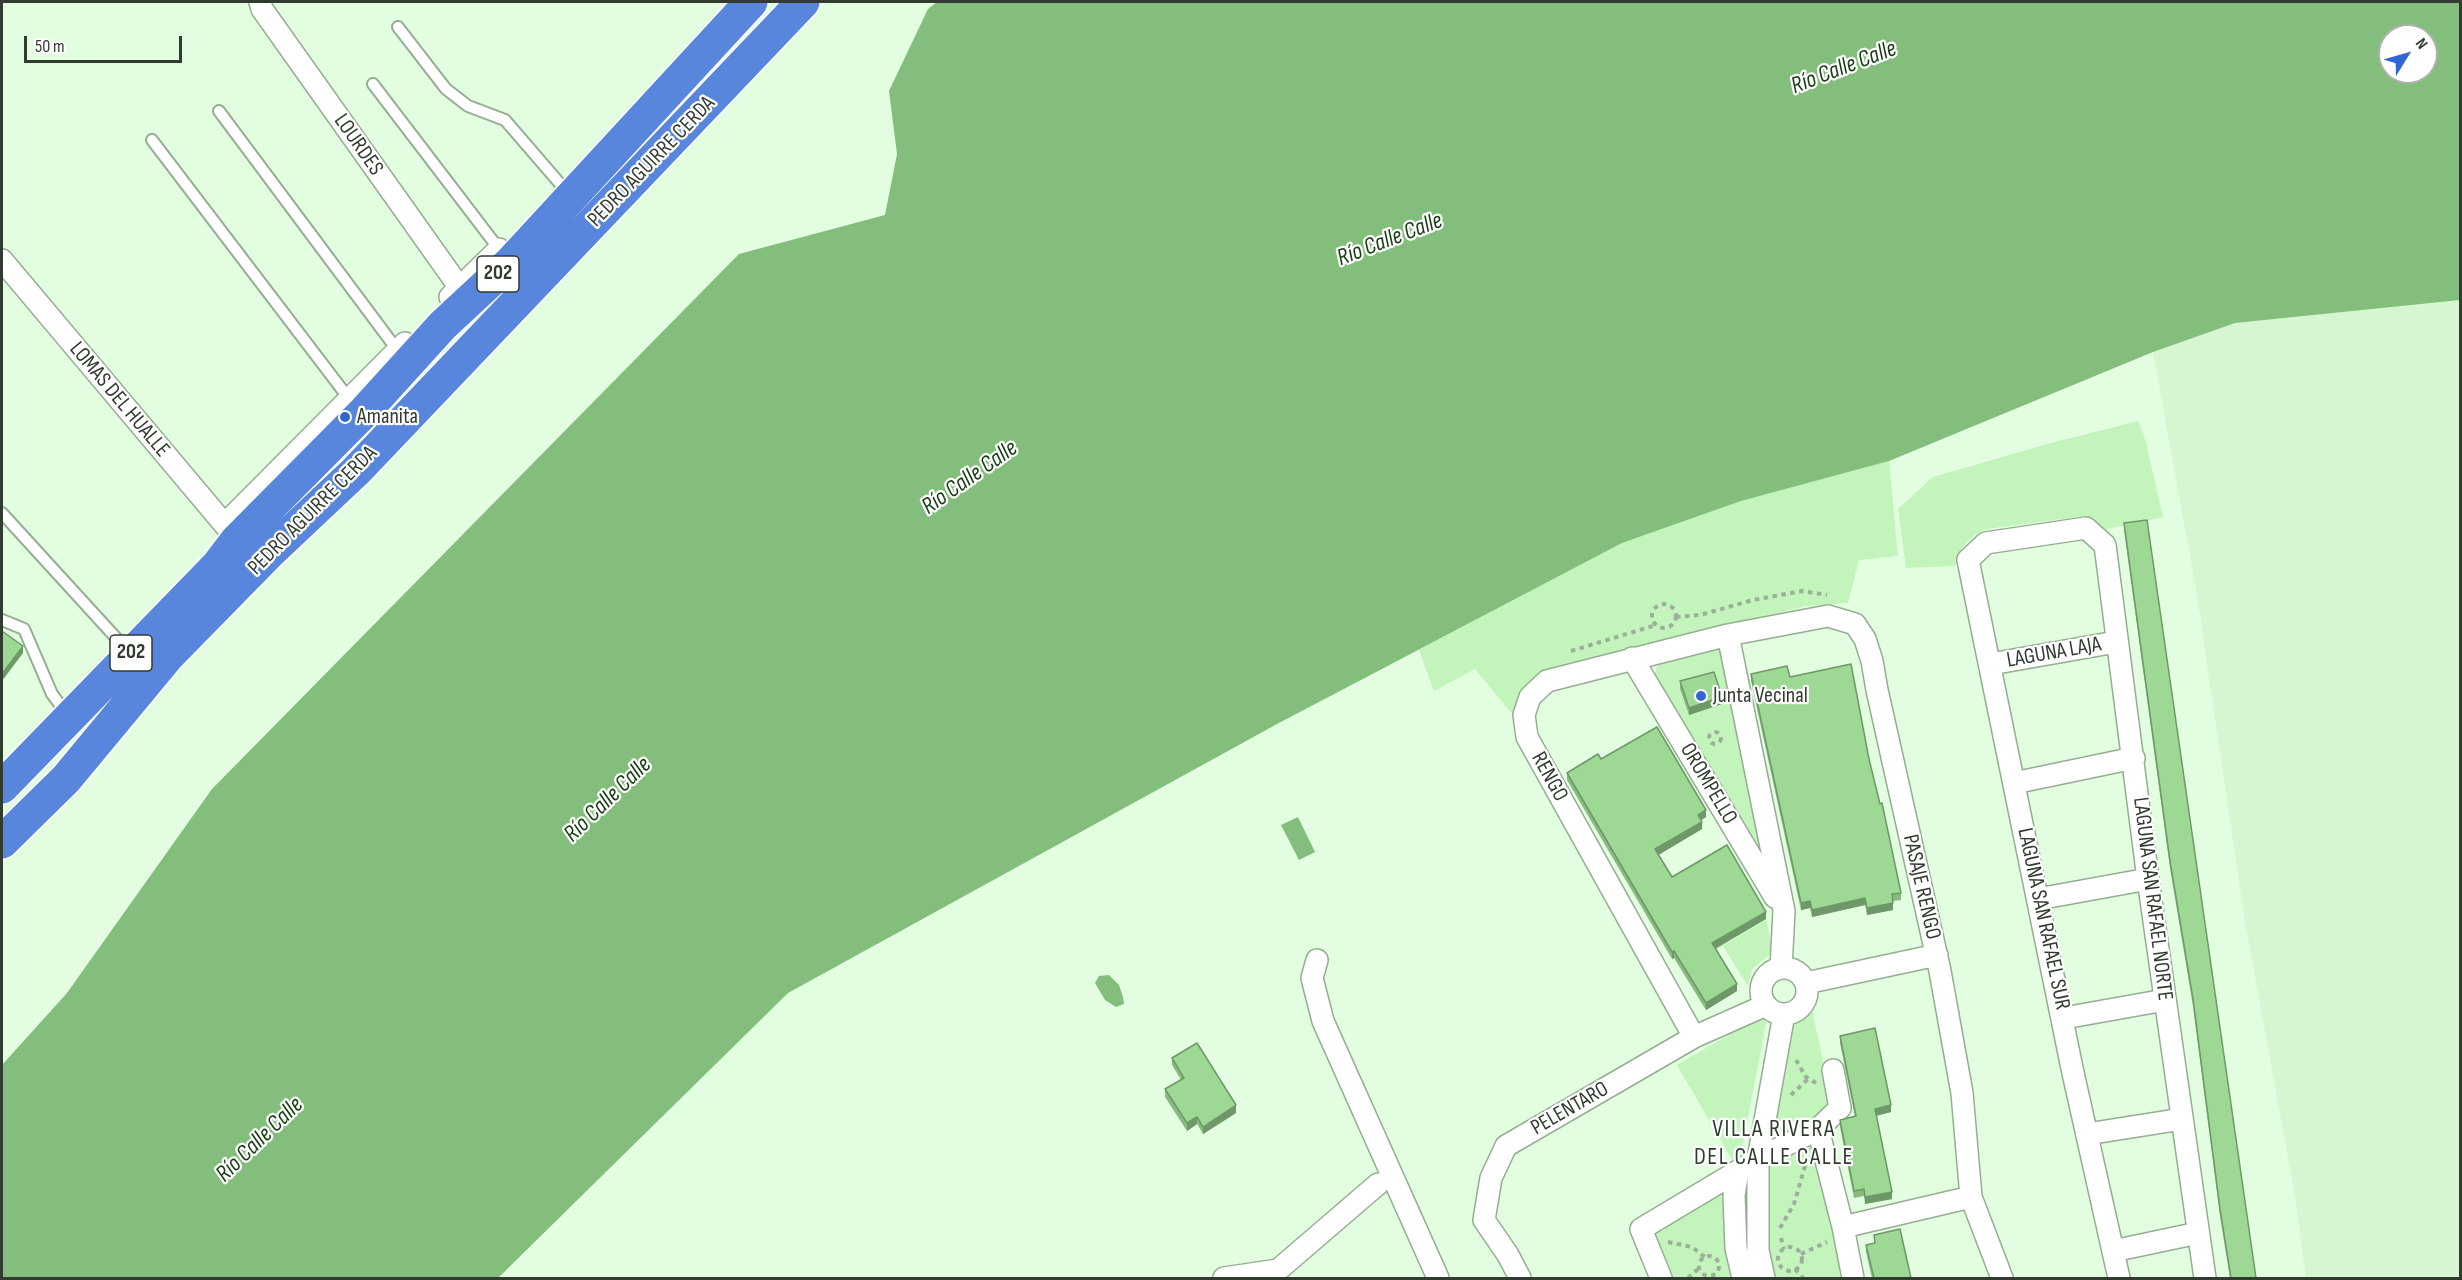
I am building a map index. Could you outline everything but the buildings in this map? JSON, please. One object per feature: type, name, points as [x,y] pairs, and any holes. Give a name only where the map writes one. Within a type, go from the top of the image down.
[{"type":"highway","name":"PEDRO AGUIRRE CERDA","points":[[2,787],[217,566],[234,530],[364,412],[505,255],[570,195],[751,2]]},
{"type":"highway","name":"PEDRO AGUIRRE CERDA","points":[[2,842],[66,779],[168,656],[262,560],[356,471],[803,2]]},
{"type":"highway","points":[[234,530],[262,560]]},
{"type":"street","name":"LOURDES","points":[[260,2],[262,9],[460,288]]},
{"type":"street","points":[[234,530],[271,476],[350,400],[460,288],[505,255]]},
{"type":"street","name":"LOMAS DEL HUALLE","points":[[2,260],[234,530]]},
{"type":"street","name":"LAGUNA SAN RAFAEL NORTE","points":[[1968,560],[1986,543],[2085,528],[2105,545],[2148,879],[2205,1278]]},
{"type":"street","name":"LAGUNA SAN RAFAEL SUR","points":[[1968,560],[2119,1278]]},
{"type":"street","name":"PASAJE RENGO","points":[[1728,635],[1828,616],[1855,624],[1865,639],[1936,955],[1962,1093],[1971,1197],[2002,1278]]},
{"type":"street","name":"RENGO","points":[[1694,1037],[1527,737],[1524,715],[1530,697],[1547,681],[1728,635]]},
{"type":"street","name":"OROMPELLO","points":[[1728,635],[1784,911],[1781,968]]},
{"type":"street","name":"LAGUNA LAJA","points":[[1991,664],[2116,642]]},
{"type":"street","name":"OROMPELLO","points":[[1632,658],[1784,911]]},
{"type":"street","points":[[2014,783],[2134,758]]},
{"type":"street","points":[[2038,899],[2148,879]]},
{"type":"street","points":[[1806,983],[1936,955]]},
{"type":"street","points":[[1317,960],[1312,978],[1323,1021],[1438,1278]]},
{"type":"street","points":[[1781,968],[1797,971],[1806,983],[1807,998],[1791,1013],[1774,1009],[1761,992],[1769,973],[1781,968]]},
{"type":"street","points":[[2064,1018],[2165,1000]]},
{"type":"street","points":[[1764,1278],[1758,1250],[1758,1159],[1774,1009]]},
{"type":"street","name":"PELENTARO","points":[[1520,1278],[1484,1220],[1491,1178],[1506,1146],[1694,1037],[1774,1009]]},
{"type":"street","points":[[1661,1278],[1641,1229],[1758,1159],[1818,1129],[1840,1108],[1834,1076]]},
{"type":"street","points":[[2087,1134],[2182,1119]]},
{"type":"street","points":[[1818,1129],[1853,1278]]},
{"type":"street","points":[[1738,1171],[1734,1195],[1736,1248],[1743,1278]]},
{"type":"street","points":[[1224,1278],[1280,1274],[1378,1184]]},
{"type":"street","points":[[1843,1230],[1971,1197]]},
{"type":"street","points":[[2113,1251],[2198,1233]]},
{"type":"lane","points":[[398,27],[446,89],[468,106],[505,120],[570,195]]},
{"type":"lane","points":[[373,84],[505,255]]},
{"type":"lane","points":[[219,111],[398,351]]},
{"type":"lane","points":[[152,140],[350,400]]},
{"type":"lane","points":[[2,513],[130,653]]},
{"type":"lane","points":[[2,620],[24,629],[52,694],[71,718]]},
{"type":"path","points":[[1662,604],[1669,605],[1675,611],[1674,622],[1668,627],[1656,625],[1652,619],[1653,612],[1662,604]]},
{"type":"path","points":[[1788,1056],[1795,1059],[1808,1079],[1819,1084],[1834,1076]]},
{"type":"path","points":[[1780,1093],[1791,1095],[1808,1079]]},
{"type":"path","points":[[1784,1249],[1780,1225],[1794,1204],[1809,1149],[1818,1129]]},
{"type":"path","points":[[1801,1254],[1843,1230]]},
{"type":"path","points":[[1643,1238],[1692,1247],[1705,1257]]},
{"type":"path","points":[[1792,1247],[1801,1254],[1802,1261],[1795,1269],[1788,1270],[1779,1263],[1779,1255],[1784,1249],[1792,1247]]},
{"type":"path","points":[[1688,1278],[1699,1268],[1700,1262],[1705,1257],[1711,1256],[1720,1265],[1718,1272],[1709,1276],[1703,1274],[1699,1268]]},
{"type":"path","points":[[1795,1269],[1803,1278]]},
{"type":"shaded area","points":[[2460,300],[2460,1278],[2306,1278],[2295,1196],[2244,916],[2197,595],[2153,352],[2235,323]]},
{"type":"shaded area","points":[[2138,421],[2145,439],[2163,517],[2103,530],[2097,522],[2084,516],[1987,529],[1973,536],[1961,549],[1955,566],[1906,568],[1898,509],[1933,477]]},
{"type":"shaded area","points":[[1889,461],[1898,556],[1859,560],[1848,603],[1806,606],[1541,673],[1526,687],[1514,716],[1475,669],[1434,691],[1419,650],[1622,543],[1741,501]]},
{"type":"shaded area","points":[[1717,648],[1726,653],[1764,844],[1759,849],[1753,847],[1652,678],[1658,665]]},
{"type":"shaded area","points":[[1766,920],[1773,952],[1752,969],[1748,986],[1723,946]]},
{"type":"shaded area","points":[[1811,1006],[1825,1070],[1830,1111],[1781,1136],[1775,1135],[1769,1132],[1792,1021]]},
{"type":"shaded area","points":[[1763,1015],[1767,1019],[1741,1153],[1735,1165],[1677,1065]]},
{"type":"shaded area","points":[[1814,1138],[1844,1278],[1770,1278],[1765,1166]]},
{"type":"shaded area","points":[[1731,1185],[1738,1278],[1673,1278],[1652,1231]]},
{"type":"water","name":"Río Calle Calle","points":[[937,2],[2460,2],[2460,300],[2235,323],[2153,352],[1889,461],[1741,501],[1622,543],[1277,724],[788,993],[498,1278],[2,1278],[2,1065],[67,993],[212,789],[739,254],[885,215],[897,154],[889,91],[928,9]]},
{"type":"water","points":[[1298,817],[1315,852],[1299,860],[1281,825]]},
{"type":"water","points":[[1109,975],[1119,985],[1123,997],[1124,1004],[1116,1007],[1105,1000],[1095,983],[1099,976]]},
{"type":"place","name":"Amanita","points":[[345,417]]},
{"type":"place","name":"Junta Vecinal","points":[[1701,696]]},
{"type":"district","name":"VILLA RIVERA DEL CALLE CALLE","points":[[1774,1144]]}]
